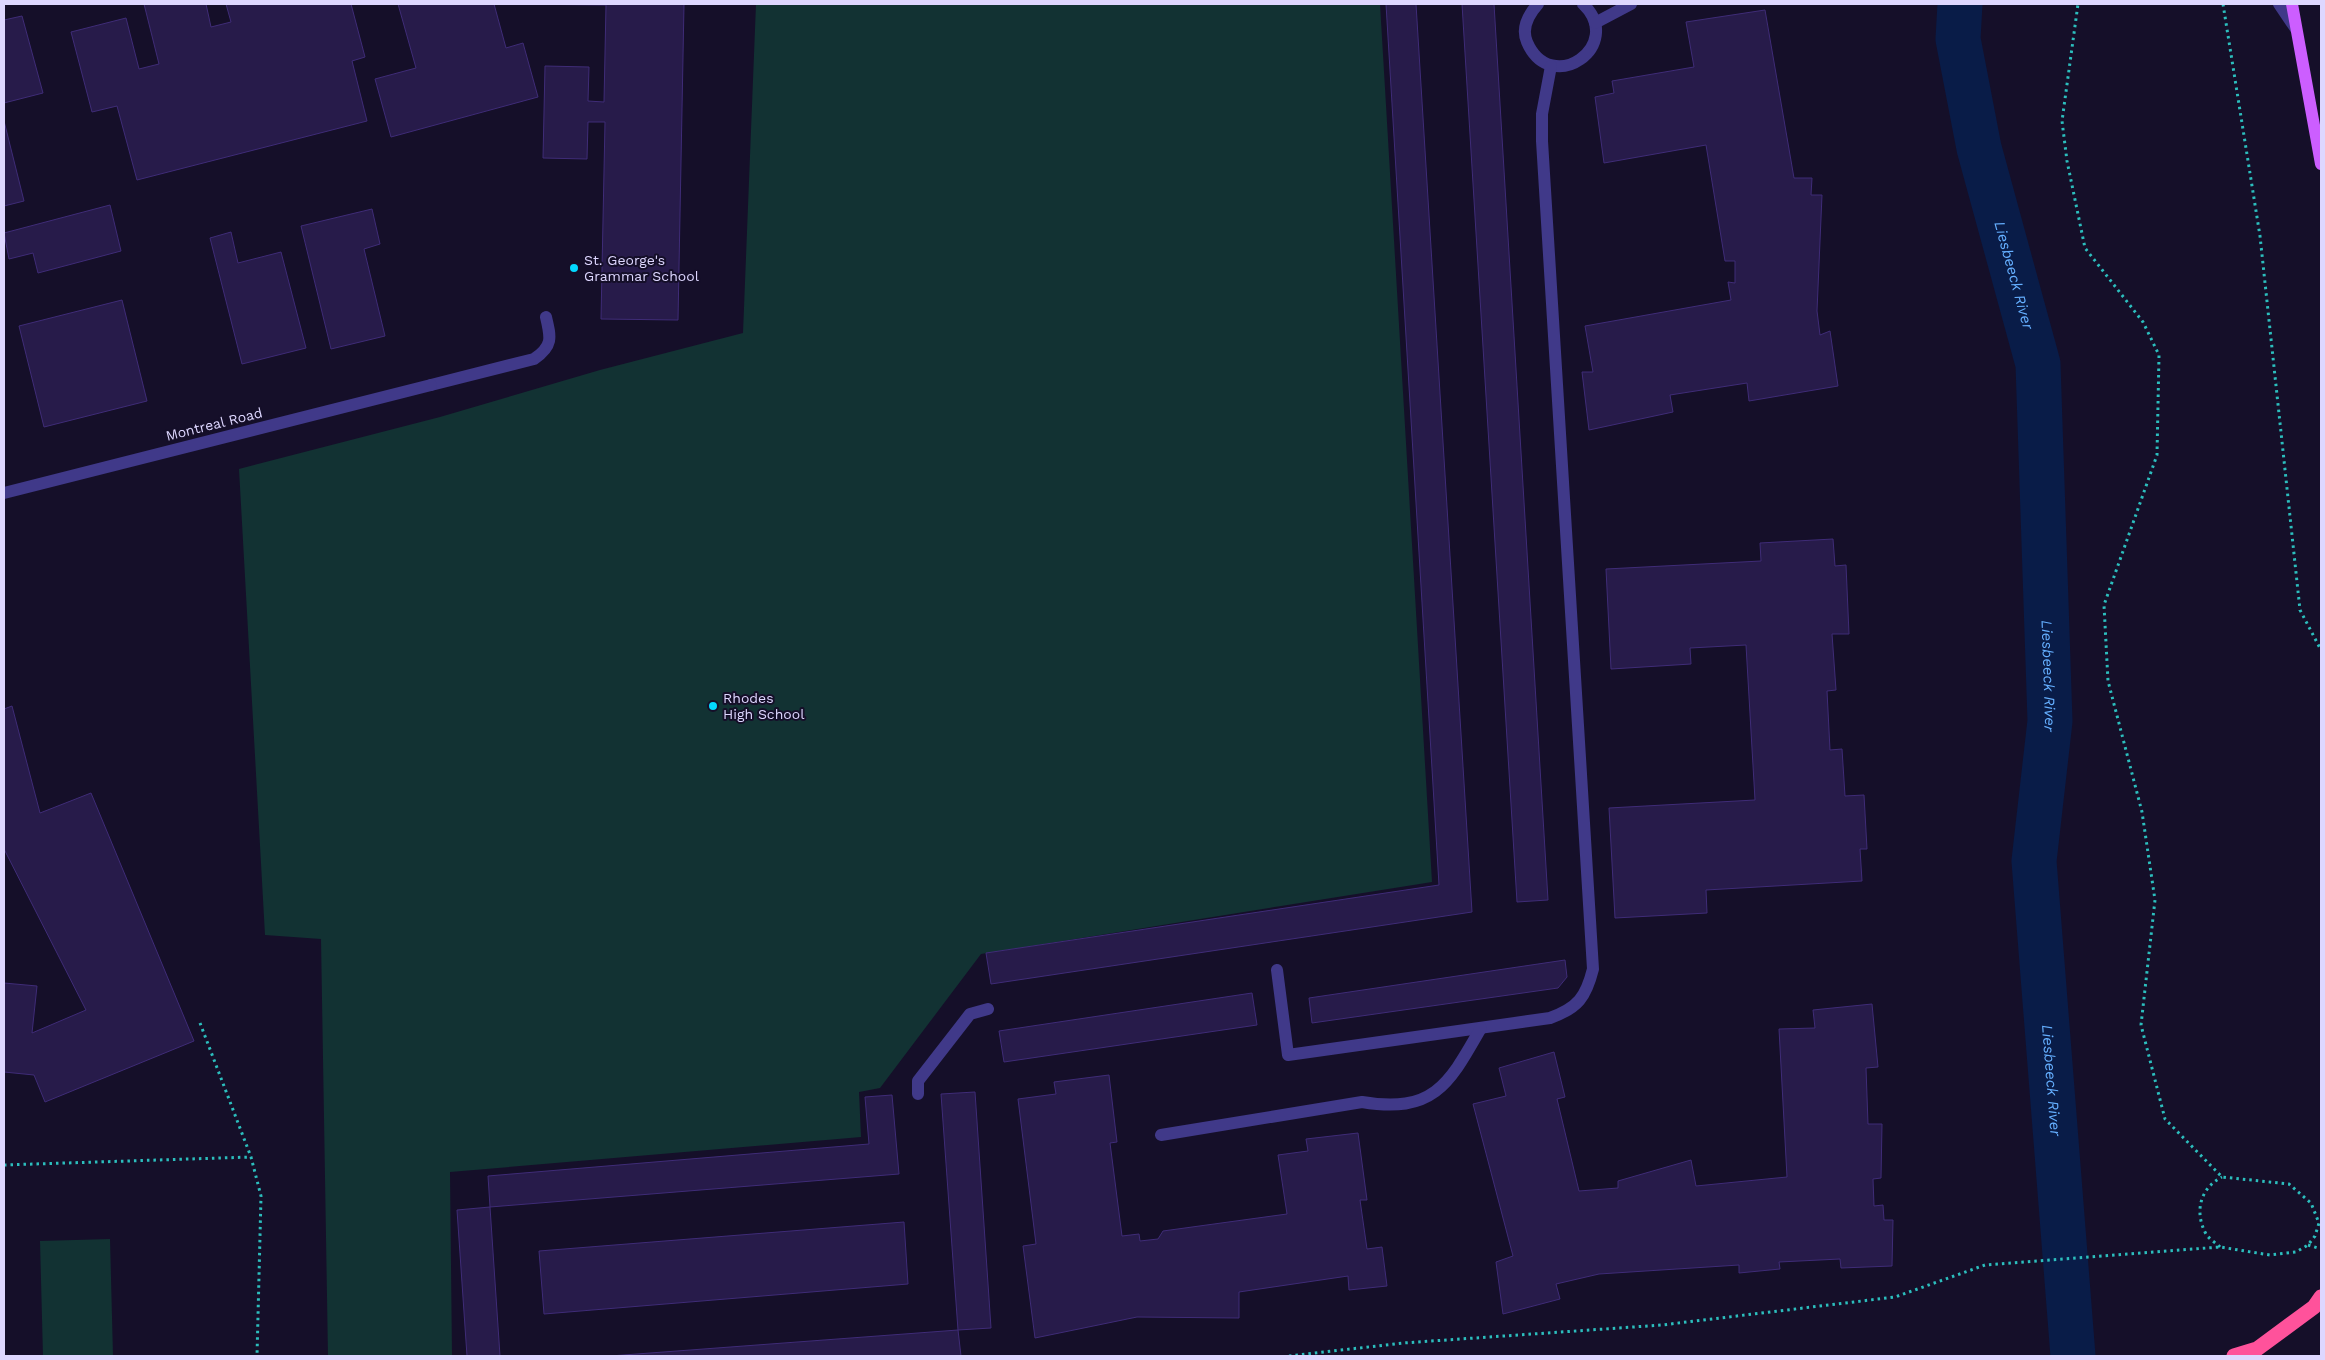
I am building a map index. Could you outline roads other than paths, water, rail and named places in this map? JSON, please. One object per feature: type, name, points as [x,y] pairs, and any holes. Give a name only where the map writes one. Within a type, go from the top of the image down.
[{"type":"highway","points":[[2234,1356],[2257,1349],[2314,1307],[2321,1297]]},
{"type":"main road","points":[[2292,4],[2321,164]]},
{"type":"street","points":[[1538,4],[1530,12],[1526,24],[1525,38],[1530,50],[1539,60],[1551,66],[1566,66],[1579,61],[1590,51],[1596,38],[1595,23],[1589,10],[1582,4]]},
{"type":"street","points":[[1595,23],[1631,4]]},
{"type":"street","points":[[2279,4],[2296,29]]},
{"type":"street","points":[[1277,970],[1288,1055],[1550,1018],[1566,1012],[1579,1002],[1588,986],[1593,968],[1542,141],[1542,114],[1551,66]]},
{"type":"street","name":"Montreal Road","points":[[4,493],[534,359],[546,351],[550,339],[546,317]]},
{"type":"street","points":[[918,1094],[918,1080],[970,1014],[988,1009]]},
{"type":"street","points":[[1161,1136],[1362,1102],[1393,1106],[1414,1102],[1430,1096],[1445,1085],[1460,1065],[1481,1028]]},
{"type":"waterway","name":"Liesbeeck River","points":[[1960,4],[1958,39],[1979,148],[2038,364],[2050,721],[2034,861],[2073,1356]]},
{"type":"place","name":"St. George's Grammar School","points":[[574,268]]},
{"type":"place","name":"Rhodes High School","points":[[713,706]]}]
